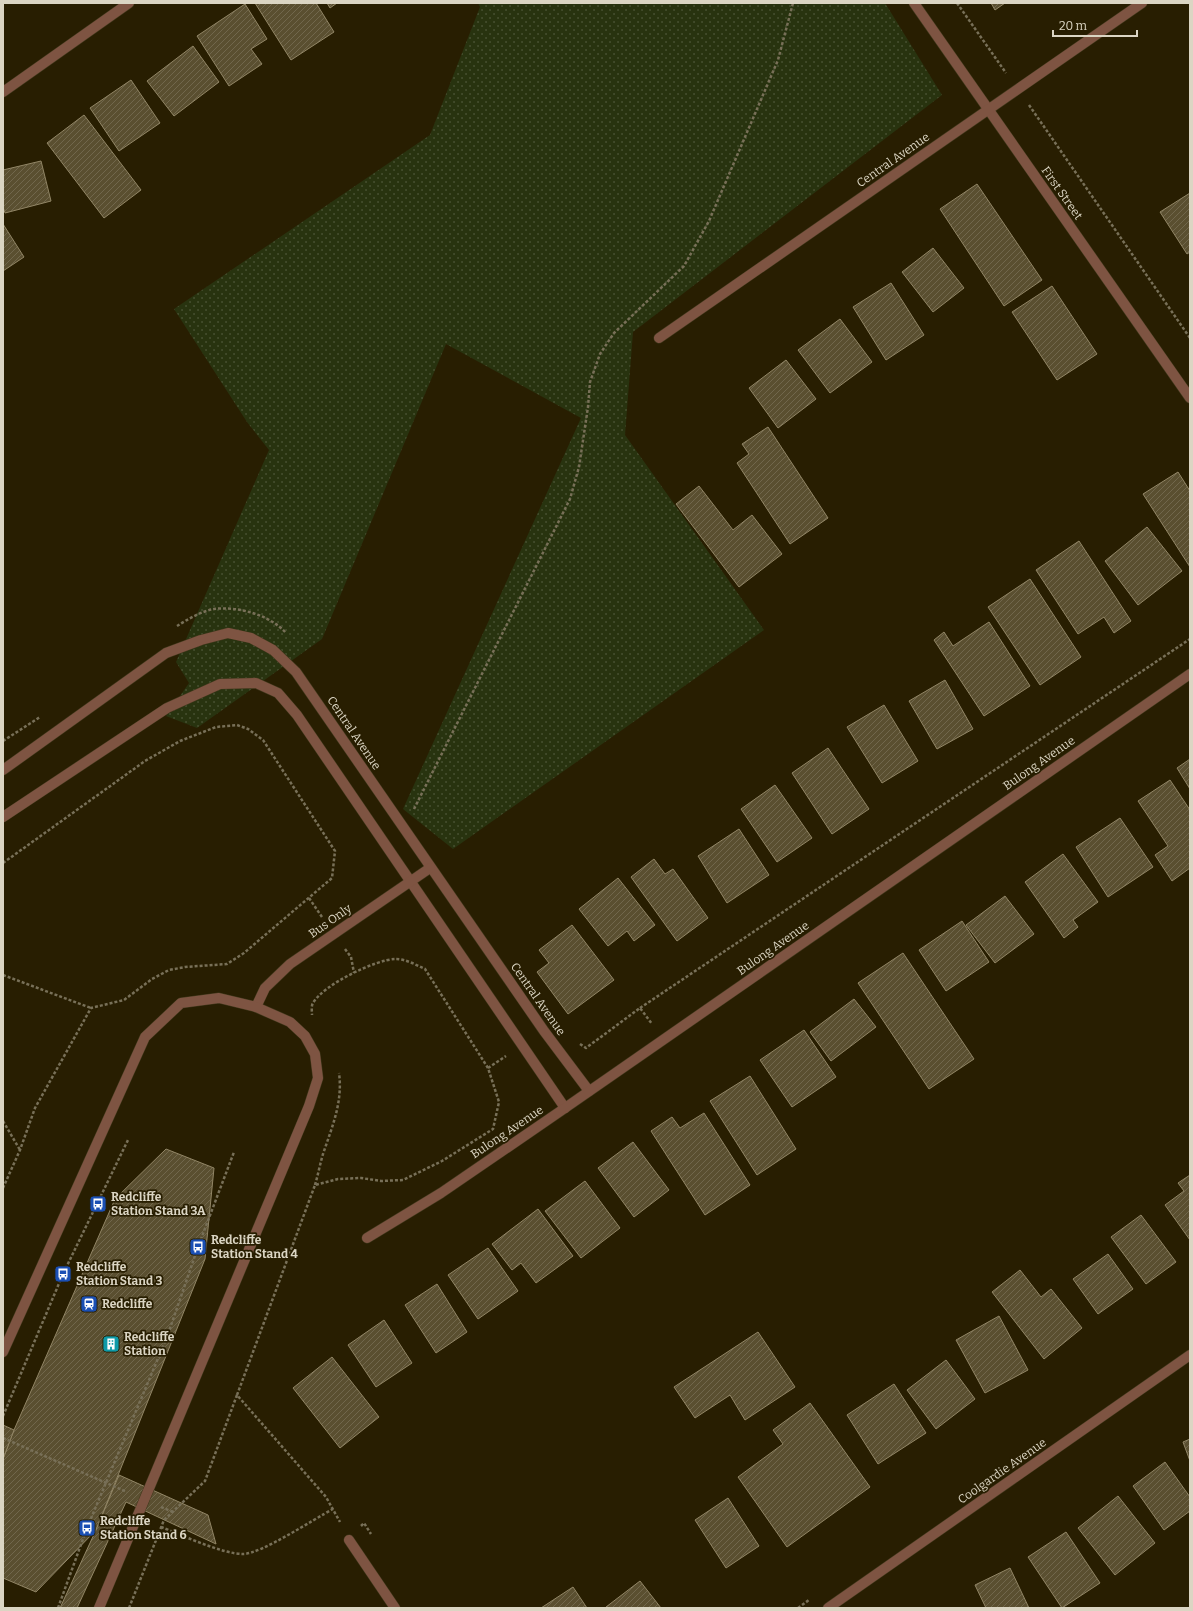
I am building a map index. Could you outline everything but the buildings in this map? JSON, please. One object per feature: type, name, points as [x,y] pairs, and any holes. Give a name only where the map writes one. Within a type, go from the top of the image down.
[{"type":"street","points":[[3,92],[129,3]]},
{"type":"street","name":"First Street","points":[[914,3],[1190,398]]},
{"type":"street","name":"Central Avenue","points":[[659,338],[1142,3]]},
{"type":"street","name":"Central Avenue","points":[[3,770],[166,653],[201,640],[228,633],[251,638],[273,650],[296,672],[430,868],[544,1031],[589,1091]]},
{"type":"street","name":"Bulong Avenue","points":[[367,1238],[441,1193],[1190,674]]},
{"type":"street","points":[[3,816],[168,708],[220,684],[256,683],[278,693],[297,715],[565,1108]]},
{"type":"street","name":"Bus Only","points":[[256,1007],[265,988],[290,964],[430,868]]},
{"type":"street","points":[[3,1352],[145,1037],[181,1003],[220,998],[256,1007],[290,1022],[305,1036],[315,1054],[318,1078],[310,1106],[99,1608]]},
{"type":"street","name":"Coolgardie Avenue","points":[[828,1608],[1190,1355]]},
{"type":"street","points":[[349,1540],[395,1608]]},
{"type":"path","points":[[413,810],[570,499],[579,467],[588,407],[590,382],[600,354],[614,333],[684,266],[709,221],[778,60],[794,3]]},
{"type":"path","points":[[957,3],[1190,338]]},
{"type":"path","points":[[576,1041],[586,1048],[640,1008],[1190,639]]},
{"type":"path","points":[[3,863],[145,761],[180,741],[216,727],[237,725],[248,729],[264,740],[335,851],[332,878],[244,953],[227,964],[185,967],[169,970],[152,979],[124,1000],[91,1008],[3,975]]},
{"type":"path","points":[[315,1020],[312,1015],[312,1004],[321,992],[340,979],[382,961],[397,959],[413,963],[425,969],[488,1068],[499,1102],[493,1129],[442,1161],[403,1180],[381,1181],[361,1178],[338,1179],[315,1185]]},
{"type":"path","points":[[3,1188],[20,1150],[35,1108],[91,1008]]},
{"type":"path","points":[[640,1008],[663,1039]]},
{"type":"path","points":[[488,1068],[523,1046]]},
{"type":"path","points":[[129,1608],[164,1520],[205,1481],[315,1185],[335,1119],[341,1088],[339,1068]]},
{"type":"path","points":[[3,1121],[20,1150]]},
{"type":"path","points":[[3,1416],[63,1274],[128,1140]]},
{"type":"path","points":[[58,1608],[87,1528],[167,1337],[198,1247],[234,1152]]},
{"type":"path","points":[[237,1395],[326,1497],[349,1540],[364,1523]]},
{"type":"path","points":[[3,1438],[106,1482]]},
{"type":"path","points":[[161,1527],[226,1551],[244,1554],[266,1547],[333,1509]]},
{"type":"green space","points":[[478,3],[885,3],[942,95],[633,332],[625,435],[764,630],[453,849],[403,809],[581,418],[446,344],[322,639],[197,728],[166,716],[189,683],[176,662],[269,450],[247,422],[174,309],[430,135],[480,7]]},
{"type":"place","name":"Redcliffe Station Stand 3A","points":[[98,1204]]},
{"type":"place","name":"Redcliffe Station Stand 4","points":[[198,1247]]},
{"type":"place","name":"Redcliffe Station Stand 3","points":[[63,1274]]},
{"type":"place","name":"Redcliffe","points":[[89,1304]]},
{"type":"place","name":"Redcliffe Station","points":[[111,1344]]},
{"type":"place","name":"Redcliffe Station Stand 6","points":[[87,1528]]}]
